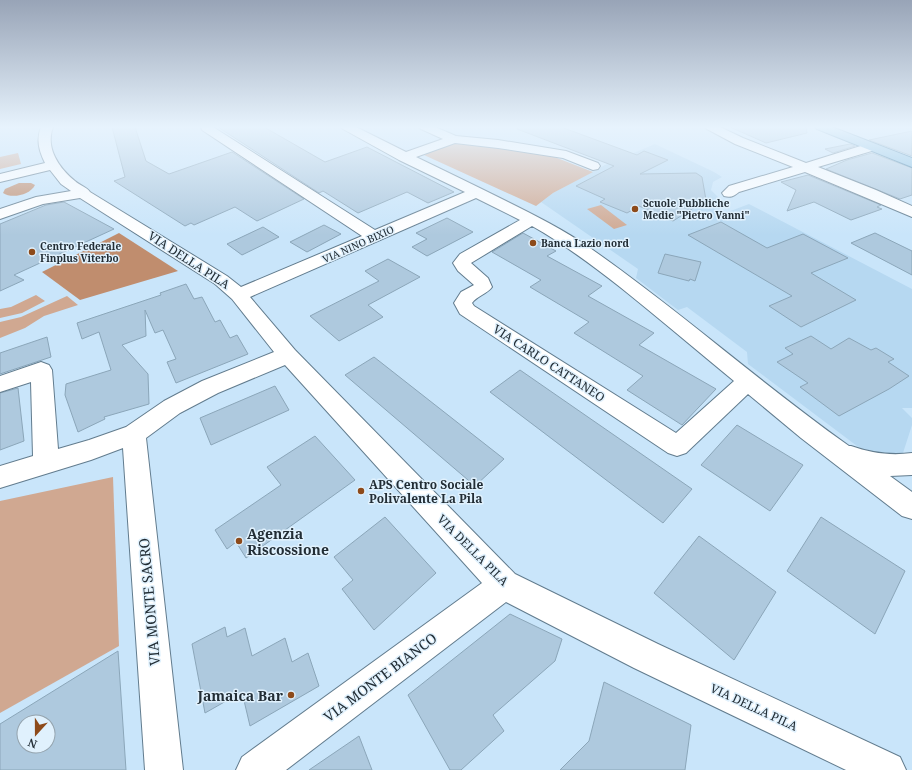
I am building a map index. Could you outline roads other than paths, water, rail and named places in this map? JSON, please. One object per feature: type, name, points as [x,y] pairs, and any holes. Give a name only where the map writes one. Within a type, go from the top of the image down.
[{"type":"street","points":[[260,163],[374,237]]},
{"type":"street","points":[[418,163],[532,220],[558,234],[584,251],[657,307],[747,382],[912,507]]},
{"type":"street","points":[[585,163],[593,166]]},
{"type":"street","points":[[793,163],[871,193],[912,212]]},
{"type":"street","points":[[729,193],[734,189],[822,163]]},
{"type":"street","points":[[0,178],[54,165]]},
{"type":"street","name":"VIA DELLA PILA","points":[[54,165],[66,181],[221,280],[240,295],[288,354],[504,585],[646,656],[887,770]]},
{"type":"street","points":[[0,214],[41,200],[71,196],[83,192]]},
{"type":"street","name":"VIA NINO BIXIO","points":[[240,295],[477,192]]},
{"type":"street","name":"VIA CARLO CATTANEO","points":[[532,220],[466,258],[462,263],[464,267],[482,282],[483,287],[468,296],[463,304],[467,310],[677,446],[747,382]]},
{"type":"street","points":[[0,477],[91,450],[134,434],[172,407],[210,387],[288,354]]},
{"type":"street","points":[[0,384],[41,370],[46,463]]},
{"type":"street","name":"VIA MONTE SACRO","points":[[134,434],[164,770]]},
{"type":"street","points":[[830,446],[844,454],[875,464],[889,466],[912,464]]},
{"type":"street","name":"VIA MONTE BIANCO","points":[[255,770],[504,585]]},
{"type":"place","name":"Scuole Pubbliche Medie \"Pietro Vanni\"","points":[[635,209]]},
{"type":"place","name":"Banca Lazio nord","points":[[533,243]]},
{"type":"place","name":"Centro Federale Finplus Viterbo","points":[[32,252]]},
{"type":"place","name":"APS Centro Sociale Polivalente La Pila","points":[[361,491]]},
{"type":"place","name":"Agenzia Riscossione","points":[[239,541]]},
{"type":"place","name":"Jamaica Bar","points":[[291,695]]}]
